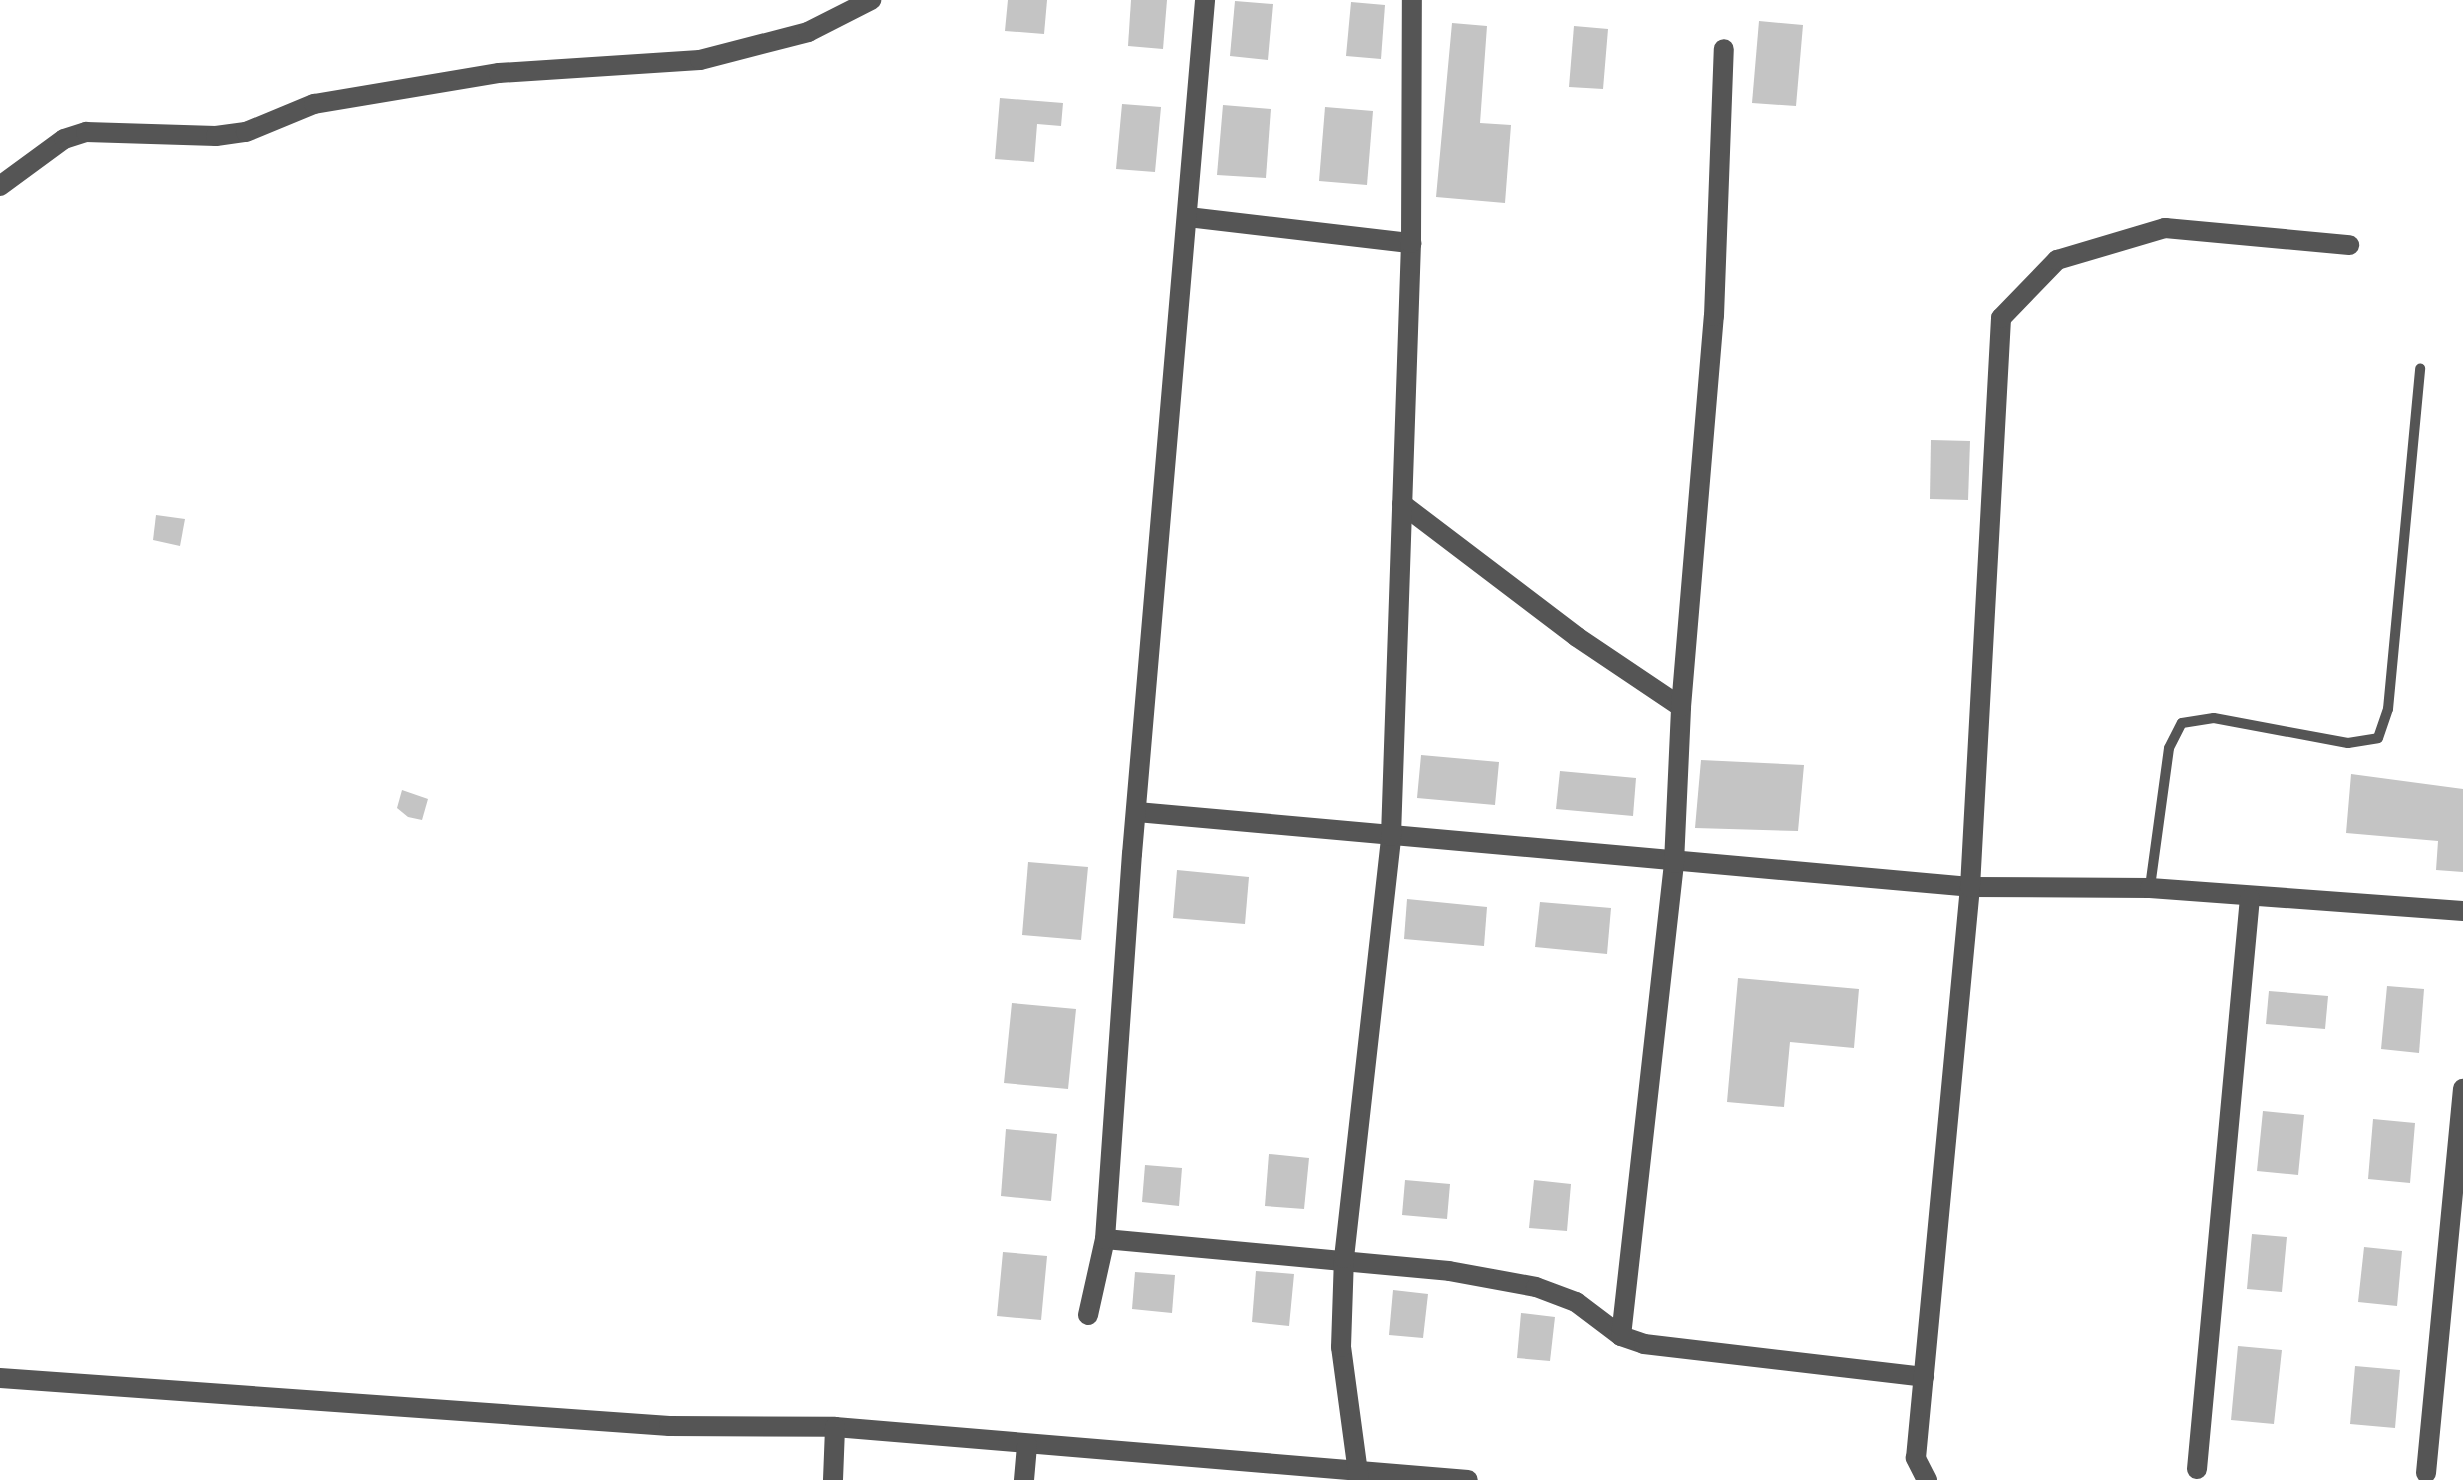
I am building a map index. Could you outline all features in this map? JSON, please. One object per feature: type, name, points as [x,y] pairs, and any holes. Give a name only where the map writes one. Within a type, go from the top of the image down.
[{"type":"street","points":[[0,186],[64,139],[86,132],[216,136],[246,132],[314,104],[500,73],[700,60],[808,32],[872,0]]},
{"type":"street","points":[[1088,1315],[1105,1239],[1206,0]]},
{"type":"street","points":[[1358,1475],[1341,1347],[1344,1258],[1391,836],[1410,243],[1412,0]]},
{"type":"street","points":[[1621,1336],[1674,862],[1681,707],[1714,316],[1724,49]]},
{"type":"street","points":[[1188,216],[1410,243]]},
{"type":"street","points":[[1927,1480],[1916,1458],[1970,887],[2000,318],[2057,260],[2165,228],[2350,245]]},
{"type":"street","points":[[1402,504],[1577,638],[1681,707]]},
{"type":"street","points":[[1137,812],[1970,887],[2150,888],[2463,912]]},
{"type":"street","points":[[2197,1469],[2250,898]]},
{"type":"street","points":[[2426,1472],[2463,1088]]},
{"type":"street","points":[[1105,1239],[1344,1258],[1536,1287],[1576,1302],[1621,1336],[1644,1344],[1924,1377]]},
{"type":"street","points":[[0,1378],[669,1426],[835,1427],[1358,1475],[1468,1480]]},
{"type":"street","points":[[833,1480],[835,1427]]},
{"type":"street","points":[[1024,1480],[1028,1445]]},
{"type":"lane","points":[[2150,888],[2169,748],[2182,723],[2214,718],[2348,744],[2378,738],[2388,709],[2420,368]]},
{"type":"building","points":[[1008,0],[1047,0],[1044,34],[1005,31]]},
{"type":"building","points":[[1131,0],[1167,0],[1163,49],[1128,46]]},
{"type":"building","points":[[1235,1],[1273,4],[1268,60],[1230,56]]},
{"type":"building","points":[[1351,2],[1385,5],[1381,59],[1346,56]]},
{"type":"building","points":[[1759,21],[1803,25],[1796,106],[1752,103]]},
{"type":"building","points":[[1452,23],[1487,26],[1480,123],[1511,125],[1505,203],[1436,197]]},
{"type":"building","points":[[1574,26],[1608,29],[1603,89],[1569,87]]},
{"type":"building","points":[[1000,98],[1063,103],[1061,126],[1037,124],[1034,162],[995,159]]},
{"type":"building","points":[[1122,104],[1161,107],[1155,172],[1116,169]]},
{"type":"building","points":[[1223,105],[1271,109],[1266,178],[1217,175]]},
{"type":"building","points":[[1325,107],[1373,111],[1367,185],[1319,181]]},
{"type":"building","points":[[1931,440],[1970,441],[1968,500],[1930,499]]},
{"type":"building","points":[[156,515],[185,519],[180,546],[153,540]]},
{"type":"building","points":[[1421,755],[1499,762],[1495,805],[1417,798]]},
{"type":"building","points":[[1701,760],[1804,765],[1798,831],[1695,828]]},
{"type":"building","points":[[1560,771],[1636,778],[1633,816],[1556,809]]},
{"type":"building","points":[[2351,774],[2463,789],[2463,872],[2436,870],[2438,841],[2346,833]]},
{"type":"building","points":[[402,790],[428,799],[422,820],[408,817],[397,808]]},
{"type":"building","points":[[1028,862],[1088,867],[1081,940],[1022,935]]},
{"type":"building","points":[[1177,870],[1249,877],[1245,924],[1173,918]]},
{"type":"building","points":[[1407,899],[1487,907],[1484,946],[1404,939]]},
{"type":"building","points":[[1540,902],[1611,908],[1607,954],[1535,947]]},
{"type":"building","points":[[1738,978],[1859,989],[1854,1048],[1790,1042],[1784,1107],[1727,1102]]},
{"type":"building","points":[[2387,986],[2424,989],[2419,1053],[2381,1049]]},
{"type":"building","points":[[2269,991],[2328,996],[2325,1029],[2266,1024]]},
{"type":"building","points":[[1012,1003],[1076,1009],[1068,1089],[1004,1083]]},
{"type":"building","points":[[2263,1111],[2304,1115],[2298,1175],[2257,1171]]},
{"type":"building","points":[[2373,1119],[2415,1123],[2410,1183],[2368,1179]]},
{"type":"building","points":[[1006,1129],[1057,1134],[1051,1201],[1001,1196]]},
{"type":"building","points":[[1269,1154],[1309,1158],[1304,1209],[1265,1206]]},
{"type":"building","points":[[1145,1165],[1182,1168],[1179,1206],[1142,1202]]},
{"type":"building","points":[[1405,1180],[1450,1184],[1447,1219],[1402,1215]]},
{"type":"building","points":[[1534,1180],[1571,1184],[1567,1231],[1529,1228]]},
{"type":"building","points":[[2252,1234],[2287,1237],[2282,1292],[2247,1289]]},
{"type":"building","points":[[2364,1247],[2402,1251],[2397,1306],[2358,1302]]},
{"type":"building","points":[[1003,1252],[1047,1256],[1041,1320],[997,1316]]},
{"type":"building","points":[[1256,1271],[1294,1274],[1289,1326],[1252,1322]]},
{"type":"building","points":[[1135,1272],[1175,1275],[1172,1313],[1132,1309]]},
{"type":"building","points":[[1393,1290],[1428,1294],[1423,1338],[1389,1335]]},
{"type":"building","points":[[1521,1313],[1555,1317],[1550,1361],[1517,1358]]},
{"type":"building","points":[[2238,1346],[2282,1350],[2274,1424],[2231,1420]]},
{"type":"building","points":[[2355,1366],[2400,1370],[2395,1428],[2350,1424]]}]
